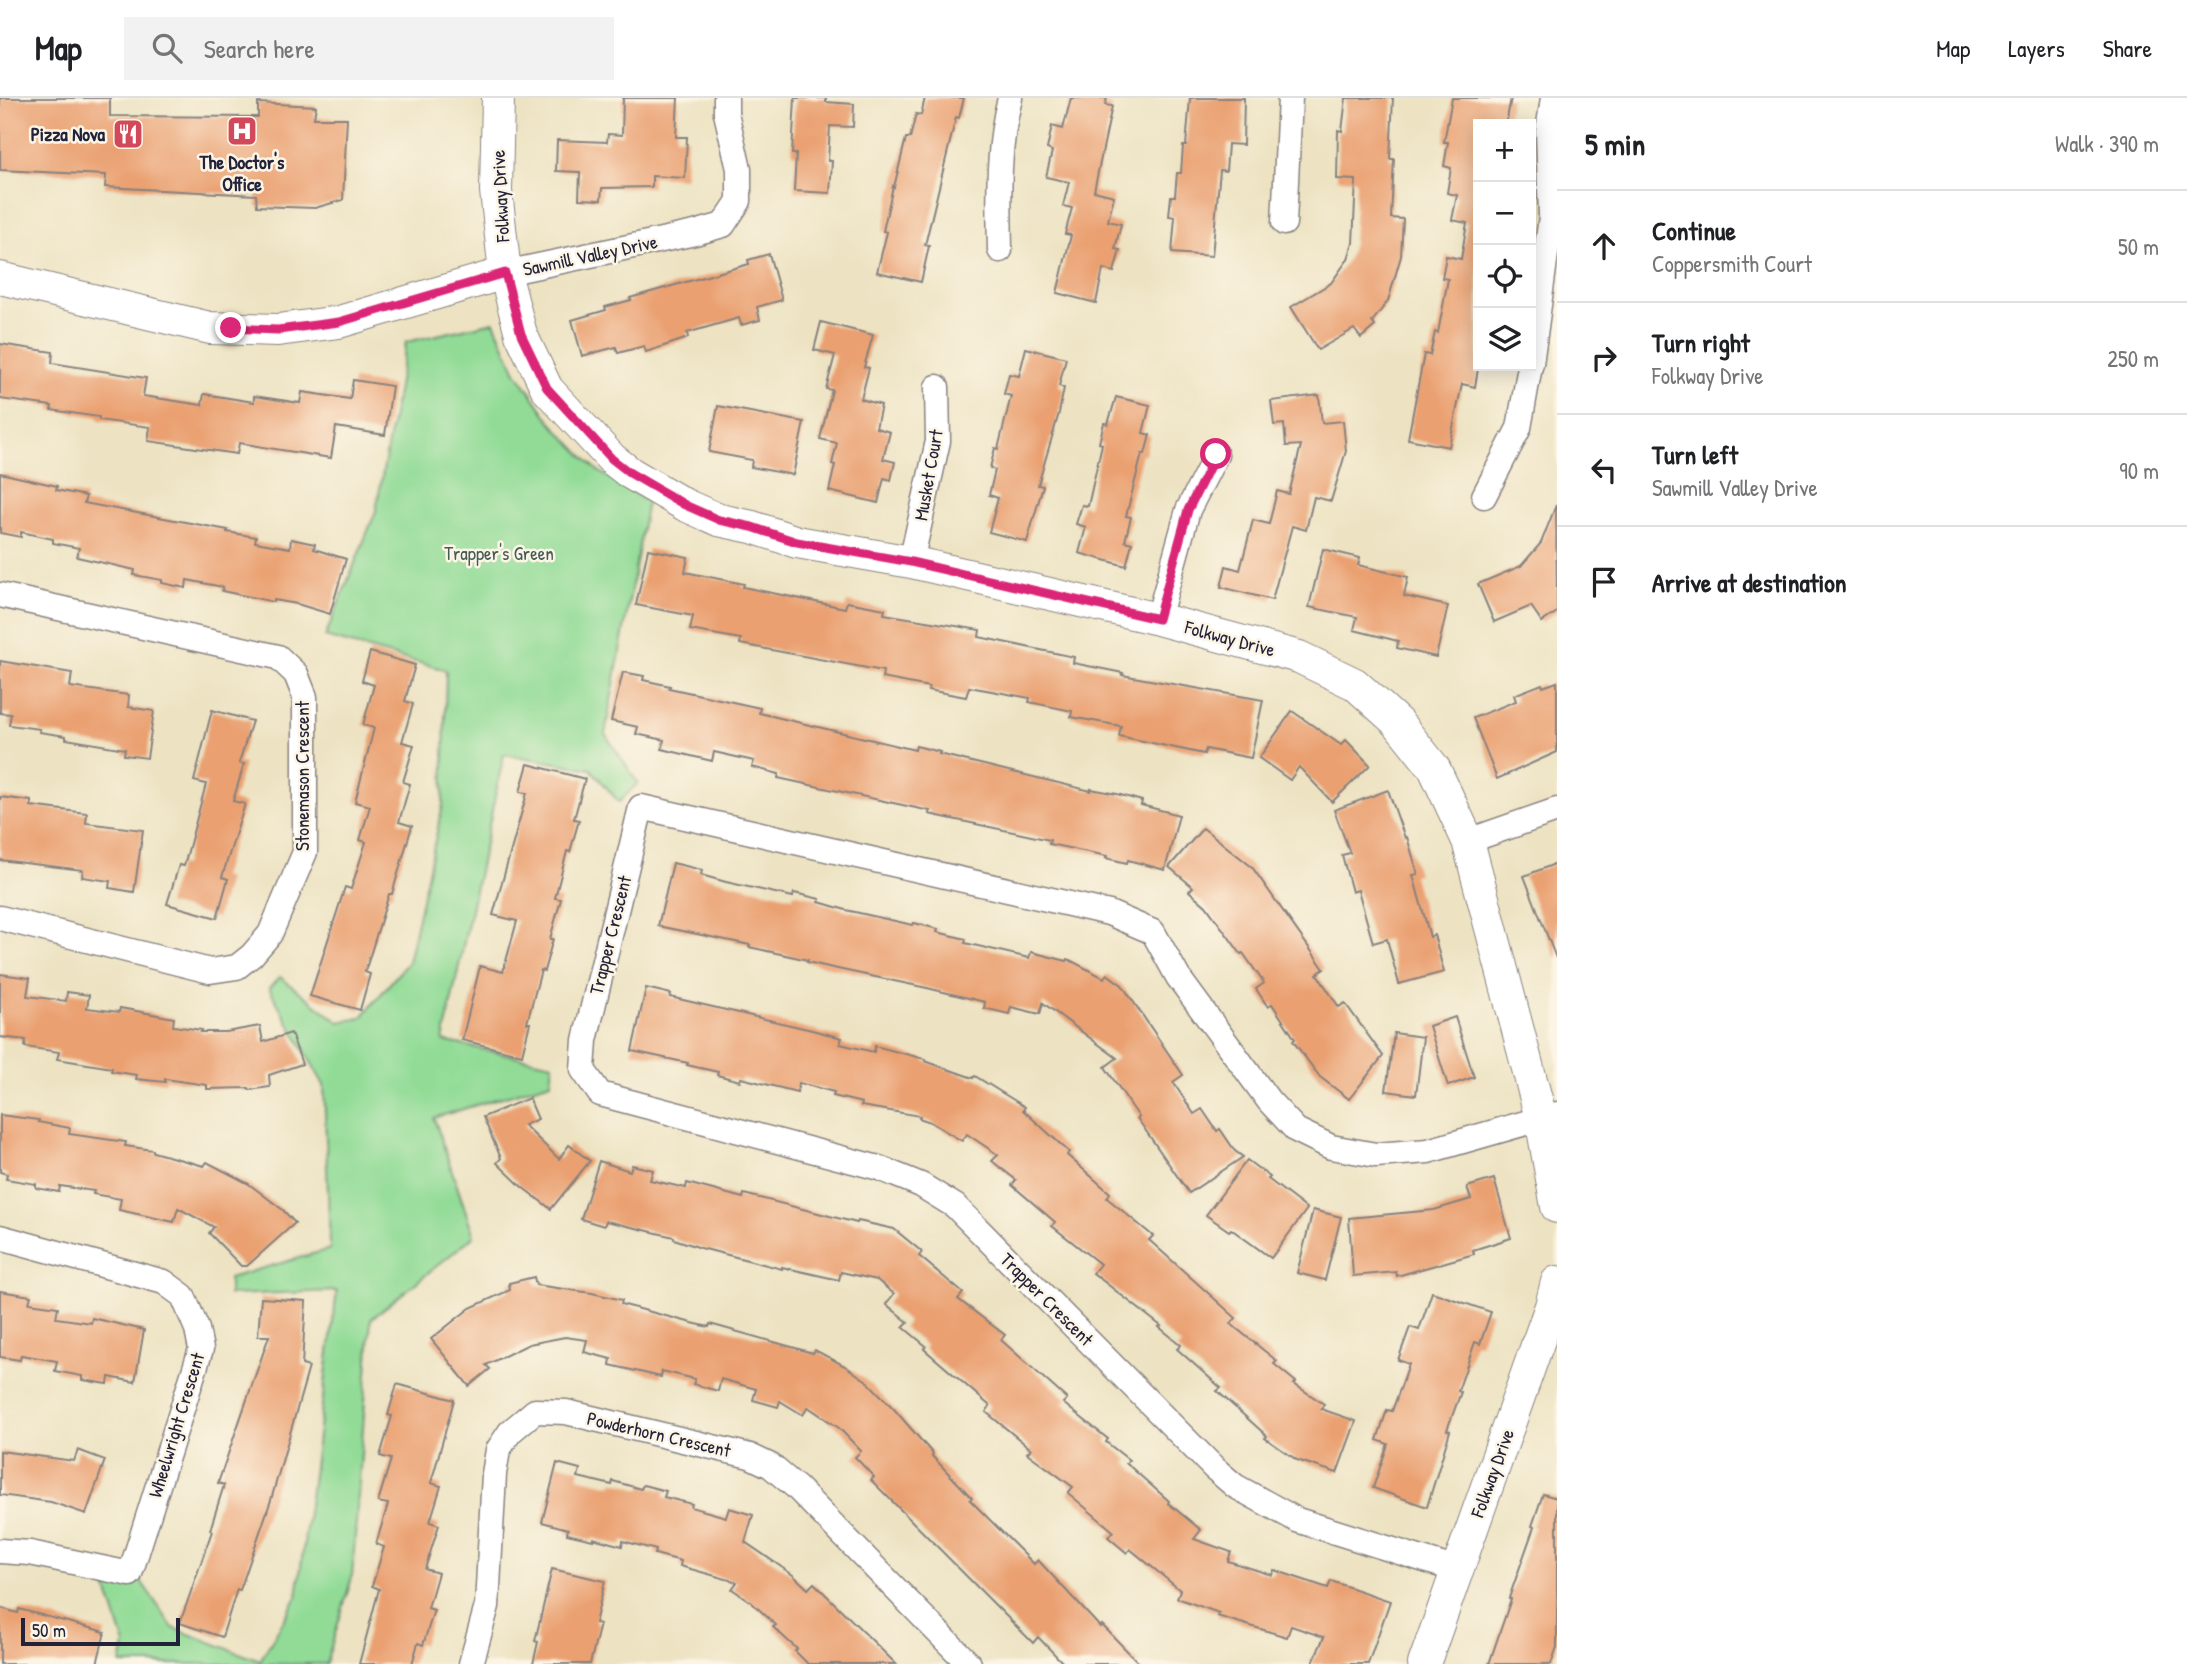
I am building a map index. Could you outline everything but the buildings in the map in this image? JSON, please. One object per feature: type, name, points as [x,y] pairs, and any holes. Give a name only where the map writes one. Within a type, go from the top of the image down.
[{"type":"street","name":"Folkway Drive","points":[[498,98],[496,191],[505,273],[521,334],[547,388],[604,450],[630,473],[685,505],[719,520],[752,527],[797,542],[911,562],[1158,619],[1299,657],[1355,684],[1398,723],[1434,768],[1468,841],[1549,1116],[1557,1207]]},
{"type":"street","name":"Sawmill Valley Drive","points":[[0,278],[210,328],[278,330],[339,322],[505,273],[723,225],[739,201],[739,169],[726,113],[726,98]]},
{"type":"street","points":[[1000,250],[1001,147],[1010,98]]},
{"type":"street","points":[[1284,223],[1290,98]]},
{"type":"street","points":[[1536,330],[1552,217],[1548,131],[1553,98]]},
{"type":"street","points":[[1484,496],[1520,428],[1530,371]]},
{"type":"street","name":"Musket Court","points":[[911,562],[938,441],[937,387]]},
{"type":"street","points":[[1158,619],[1188,510],[1216,454]]},
{"type":"street","name":"Stonemason Crescent","points":[[0,594],[278,657],[296,674],[305,696],[305,852],[270,934],[252,955],[237,967],[210,971],[0,918]]},
{"type":"street","name":"Trapper Crescent","points":[[1457,1570],[1297,1520],[1235,1486],[1214,1468],[955,1206],[921,1185],[879,1168],[600,1094],[583,1070],[584,1040],[641,807],[1109,913],[1132,921],[1153,932],[1178,977],[1269,1101],[1296,1130],[1331,1147],[1376,1155],[1429,1151],[1549,1116]]},
{"type":"street","points":[[1468,841],[1557,810]]},
{"type":"street","name":"Wheelwright Crescent","points":[[0,1237],[164,1282],[183,1296],[197,1329],[201,1349],[130,1574],[30,1553],[0,1551]]},
{"type":"street","name":"Folkway Drive","points":[[1424,1664],[1551,1306],[1557,1282]]},
{"type":"street","name":"Powderhorn Crescent","points":[[471,1664],[487,1606],[494,1474],[498,1450],[510,1432],[536,1411],[565,1412],[750,1456],[771,1466],[797,1488],[969,1664]]},
{"type":"green space","name":"Trapper's Green","points":[[494,322],[516,372],[553,425],[597,470],[647,502],[605,734],[638,783],[619,802],[591,769],[504,754],[443,1041],[553,1064],[551,1082],[434,1118],[474,1236],[371,1319],[352,1577],[326,1664],[121,1664],[125,1645],[107,1589],[134,1571],[173,1628],[260,1661],[297,1597],[337,1291],[229,1295],[229,1278],[330,1249],[324,1085],[269,988],[280,977],[339,1022],[361,1018],[408,962],[443,805],[446,670],[325,637],[376,511],[406,342]]},
{"type":"place","name":"The Doctor's Office","points":[[242,131]]},
{"type":"place","name":"Pizza Nova","points":[[128,134]]},
{"type":"route","points":[[231,328],[278,330],[339,322],[505,273],[521,334],[547,388],[612,459],[630,473],[685,505],[719,520],[752,527],[797,542],[911,562],[1158,619],[1188,510],[1216,454]]}]
